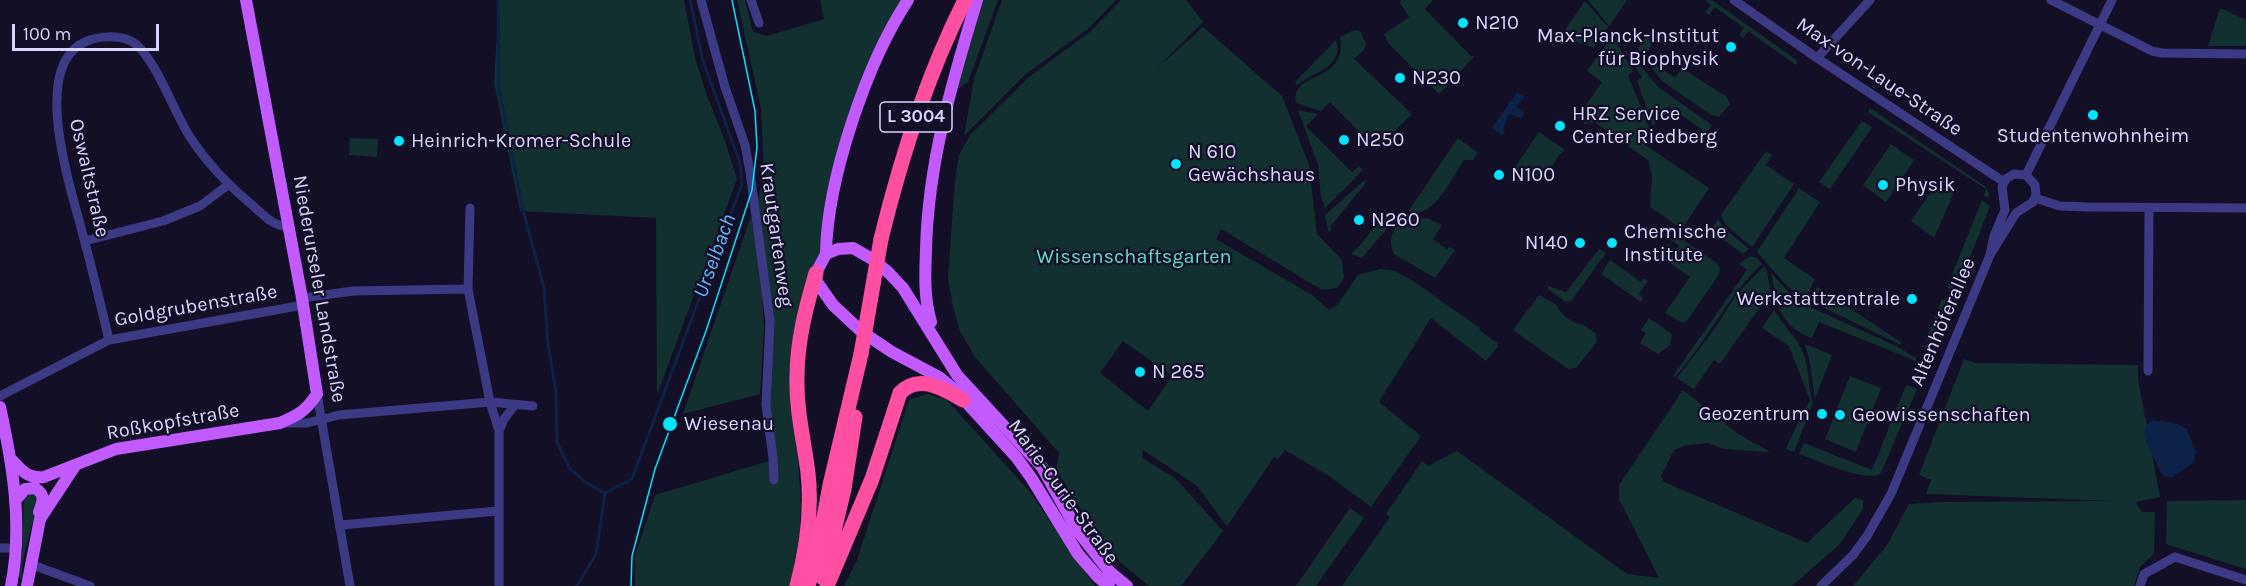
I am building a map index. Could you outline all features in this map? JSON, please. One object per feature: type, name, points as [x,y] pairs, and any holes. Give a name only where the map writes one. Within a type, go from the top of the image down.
[{"type":"highway","name":"L 3004","points":[[808,586],[817,555],[830,485],[860,360],[881,239],[900,166],[946,37],[965,0]]},
{"type":"highway","points":[[797,586],[804,564],[810,516],[808,473],[799,417],[797,377],[800,336],[816,273]]},
{"type":"highway","name":"L 3004","points":[[821,586],[854,431],[860,360]]},
{"type":"highway","points":[[828,586],[872,479],[900,393],[907,386],[925,383],[941,387],[963,400]]},
{"type":"main road","name":"Niederurseler Landstraße","points":[[246,0],[258,53],[303,301],[316,394]]},
{"type":"main road","points":[[816,273],[826,254],[827,225],[840,166],[863,88],[908,0]]},
{"type":"main road","points":[[938,343],[926,306],[927,216],[941,123],[977,0]]},
{"type":"main road","name":"Marie-Curie-Straße","points":[[826,254],[838,249],[853,248],[873,260],[903,288],[957,375],[1042,467],[1082,537],[1109,571],[1127,586]]},
{"type":"main road","name":"Marie-Curie-Straße","points":[[816,273],[821,290],[856,327],[891,352],[939,377],[955,390],[997,434],[1032,479],[1078,554],[1109,586]]},
{"type":"main road","name":"Roßkopfstraße","points":[[12,459],[22,471],[35,478],[44,477],[116,449],[280,423],[302,413],[316,394]]},
{"type":"main road","points":[[0,407],[12,459],[15,501],[15,548],[11,586]]},
{"type":"main road","points":[[40,519],[75,466]]},
{"type":"main road","points":[[15,501],[25,489],[35,488],[42,493],[44,499],[39,512],[40,519],[27,586]]},
{"type":"street","name":"Krautgartenweg","points":[[701,0],[725,87],[745,145],[750,172],[770,321],[766,405],[774,480]]},
{"type":"street","points":[[751,0],[759,23]]},
{"type":"street","name":"Max-von-Laue-Straße","points":[[1734,0],[2004,182]]},
{"type":"street","points":[[1817,58],[1870,0]]},
{"type":"street","points":[[2051,0],[2152,51],[2246,54]]},
{"type":"street","points":[[2026,175],[2112,0]]},
{"type":"street","name":"Oswaltstraße","points":[[109,340],[68,179],[56,116],[58,81],[64,60],[75,46],[110,36],[132,42],[147,57],[189,136],[228,184],[277,226],[288,227]]},
{"type":"street","points":[[2004,182],[2014,174],[2026,175],[2035,185],[2035,198],[2060,206],[2246,208]]},
{"type":"street","name":"Altenhöferallee","points":[[1821,586],[1853,555],[1867,536],[1891,494],[1990,255],[1994,236],[2005,210],[2002,192],[2004,182]]},
{"type":"street","points":[[85,241],[163,221],[200,206],[228,184]]},
{"type":"street","name":"Altenhöferallee","points":[[1990,255],[2010,221],[2035,198]]},
{"type":"street","points":[[2004,201],[2012,207],[2022,208]]},
{"type":"street","points":[[470,207],[468,289],[490,402],[499,430],[499,586]]},
{"type":"street","points":[[2148,371],[2149,208]]},
{"type":"street","name":"Goldgrubenstraße","points":[[0,396],[109,340],[353,291],[468,289]]},
{"type":"street","name":"Niederurseler Landstraße","points":[[316,394],[350,586]]},
{"type":"street","name":"Roßkopfstraße","points":[[280,423],[308,423],[339,416],[490,402],[532,406]]},
{"type":"street","points":[[499,430],[515,405]]},
{"type":"street","points":[[341,525],[498,511]]},
{"type":"street","points":[[0,548],[15,548]]},
{"type":"street","points":[[2140,586],[2144,574],[2175,557],[2246,580]]},
{"type":"street","points":[[30,564],[90,586]]},
{"type":"green space","points":[[499,0],[684,0],[695,58],[737,179],[657,395],[656,218],[520,211],[494,82]]},
{"type":"green space","points":[[737,0],[745,0],[753,32],[767,36],[824,19],[820,0],[903,0],[858,88],[836,167],[821,254],[800,305],[793,336],[792,377],[801,504],[798,570],[794,586],[635,586],[635,556],[655,495],[776,459],[768,416],[773,342],[758,200],[764,174],[761,109]]},
{"type":"green space","points":[[979,0],[998,0],[968,82],[953,91]]},
{"type":"green space","points":[[1002,0],[1116,0],[1088,29],[1026,74],[964,136],[974,79]]},
{"type":"green space","name":"Wissenschaftsgarten","points":[[1121,0],[1186,0],[1203,22],[1156,69],[1203,27],[1282,96],[1309,165],[1317,234],[1342,260],[1344,278],[1337,288],[1322,290],[1221,229],[1216,239],[1312,295],[1329,310],[1337,305],[1358,275],[1380,269],[1395,271],[1480,328],[1479,330],[1498,346],[1486,361],[1431,318],[1379,402],[1421,436],[1371,507],[1329,476],[1285,450],[1278,459],[1274,457],[1227,526],[1196,485],[1143,450],[1142,458],[1175,478],[1223,531],[1181,586],[1149,586],[1119,561],[1093,529],[1056,469],[1059,453],[975,357],[960,331],[948,278],[955,179],[959,155],[970,135],[1029,77],[1091,31]],"holes":[[[1123,341],[1172,376],[1148,411],[1100,373]]]},
{"type":"green space","points":[[1401,0],[1433,0],[1425,9],[1471,56],[1475,56],[1439,94],[1389,44],[1384,34],[1409,17],[1400,3]]},
{"type":"green space","points":[[1588,0],[1627,0],[1609,26]]},
{"type":"green space","points":[[1705,0],[1712,0],[1798,61],[1796,65],[1748,31],[1743,38],[1739,35],[1744,28],[1715,7],[1709,15],[1705,12],[1711,5]]},
{"type":"green space","points":[[1585,1],[1608,27],[1594,48],[1563,37],[1565,30]]},
{"type":"green space","points":[[2220,8],[2246,20],[2246,46],[2208,46]]},
{"type":"green space","points":[[1652,28],[1660,33],[1644,56],[1675,78],[1682,68],[1727,97],[1730,104],[1719,117],[1711,115],[1662,81],[1637,50]]},
{"type":"green space","points":[[1357,30],[1361,32],[1366,44],[1364,50],[1354,59],[1412,114],[1376,149],[1330,102],[1321,111],[1296,103],[1296,93],[1301,86],[1336,63],[1340,52],[1340,37]]},
{"type":"green space","points":[[1611,38],[1616,42],[1633,71],[1628,75],[1650,130],[1642,143],[1709,188],[1682,229],[1650,207],[1652,175],[1648,160],[1594,122],[1585,124],[1577,118],[1602,82],[1587,71]]},
{"type":"green space","points":[[1336,40],[1338,49],[1332,63],[1297,85],[1295,82]]},
{"type":"green space","points":[[1624,50],[1632,56],[1658,87],[1712,125],[1707,133],[1668,106],[1653,126],[1637,81],[1642,77]]},
{"type":"green space","points":[[1870,108],[1986,187],[1989,193],[1988,198],[1984,196],[1986,189],[1868,112]]},
{"type":"green space","points":[[1298,110],[1318,114],[1306,126],[1352,172],[1359,166],[1363,170],[1325,208],[1321,197],[1318,165]]},
{"type":"green space","points":[[1862,121],[1872,127],[1830,189],[1819,182]]},
{"type":"green space","points":[[1539,132],[1565,150],[1541,181],[1535,177],[1531,182],[1513,170]]},
{"type":"green space","points":[[350,138],[378,139],[377,157],[349,155]]},
{"type":"green space","points":[[1458,138],[1478,153],[1473,160],[1464,160],[1434,203],[1418,213],[1409,213],[1409,210]]},
{"type":"green space","points":[[1891,144],[1914,160],[1886,202],[1863,185]]},
{"type":"green space","points":[[1766,151],[1772,155],[1766,165],[1794,184],[1752,247],[1726,225],[1721,215]]},
{"type":"green space","points":[[1366,179],[1365,184],[1330,227],[1332,229],[1329,233],[1325,215]]},
{"type":"green space","points":[[1939,180],[1955,190],[1934,238],[1911,221]]},
{"type":"green space","points":[[1799,188],[1820,202],[1784,258],[1815,279],[1805,299],[1787,286],[1757,252]]},
{"type":"green space","points":[[1982,200],[1990,206],[1956,293],[1947,287]]},
{"type":"green space","points":[[1387,211],[1395,219],[1362,258],[1351,254],[1357,249]]},
{"type":"green space","points":[[751,216],[761,276],[764,327],[760,394],[683,414]]},
{"type":"green space","points":[[1427,218],[1442,225],[1433,239],[1447,249],[1449,247],[1455,250],[1435,278],[1394,254],[1391,244],[1394,230],[1405,219]]},
{"type":"green space","points":[[1718,219],[1723,227],[1749,249],[1743,254],[1711,231]]},
{"type":"green space","points":[[1675,234],[1718,264],[1720,268],[1719,274],[1687,321],[1683,323],[1665,313],[1690,277],[1664,259],[1660,264],[1656,261],[1668,244],[1676,250],[1679,246],[1671,240]]},
{"type":"green space","points":[[1599,249],[1606,253],[1571,301],[1566,302],[1548,289],[1548,286],[1566,292]]},
{"type":"green space","points":[[1750,256],[1757,258],[1762,264],[1738,291],[1675,377],[1673,376],[1747,270],[1739,264]]},
{"type":"green space","points":[[1610,260],[1641,282],[1644,278],[1648,281],[1639,294],[1643,298],[1641,302],[1601,274]]},
{"type":"green space","points":[[1764,266],[1773,305],[1767,297],[1720,364],[1714,360],[1694,389],[1677,378],[1716,327],[1736,295]]},
{"type":"green space","points":[[1771,273],[1794,298],[1896,346],[1916,358],[1916,361],[1819,322],[1812,338],[1801,333],[1781,313]]},
{"type":"green space","points":[[1817,287],[1901,342],[1901,345],[1808,300]]},
{"type":"green space","points":[[1539,295],[1557,305],[1568,318],[1584,325],[1596,334],[1597,342],[1576,368],[1568,369],[1513,330]]},
{"type":"green space","points":[[1942,299],[1952,303],[1935,345],[1926,339]]},
{"type":"green space","points":[[1774,310],[1804,355],[1813,403],[1794,452],[1786,449],[1810,400],[1789,346],[1762,328]]},
{"type":"green space","points":[[1649,318],[1672,334],[1670,345],[1658,354],[1640,343],[1646,333],[1641,330]]},
{"type":"green space","points":[[1805,344],[1832,355],[1815,399],[1810,363]]},
{"type":"green space","points":[[1964,359],[1976,363],[2138,365],[2138,379],[2160,497],[2136,502],[2142,512],[2155,512],[2154,554],[2140,567],[2134,586],[1853,586],[1887,545],[1909,504],[2114,501],[1926,494],[1931,480],[1919,475]]},
{"type":"green space","points":[[1850,376],[1881,388],[1856,452],[1825,439]]},
{"type":"green space","points":[[1906,385],[1917,389],[1881,473],[1865,476],[1829,466],[1799,454],[1804,443],[1872,470]]},
{"type":"green space","points":[[1683,390],[1737,433],[1770,452],[1724,449],[1708,443],[1686,445],[1674,450],[1661,476],[1664,482],[1807,543],[1855,498],[1863,500],[1863,509],[1840,544],[1792,586],[1342,586],[1390,517],[1386,514],[1422,461],[1428,466],[1457,451],[1627,574],[1659,578],[1619,499],[1619,485]]},
{"type":"green space","points":[[927,394],[947,400],[1030,492],[1095,586],[844,586],[857,560],[909,400]]},
{"type":"green space","points":[[28,493],[39,497],[25,551],[23,579],[18,578],[22,554],[24,499]]},
{"type":"green space","points":[[2246,500],[2246,569],[2166,544],[2167,501]]},
{"type":"green space","points":[[1350,508],[1364,518],[1316,586],[1296,586]]},
{"type":"water","points":[[1517,92],[1525,97],[1516,106],[1524,113],[1521,118],[1509,114],[1502,136],[1492,128]]},
{"type":"water","points":[[2153,420],[2178,424],[2187,429],[2196,452],[2193,463],[2173,477],[2163,476],[2146,443],[2145,429]]},
{"type":"waterway","name":"Urselbach","points":[[498,0],[499,88],[523,210],[544,288],[548,344],[556,392],[557,442],[570,469],[585,482],[605,493],[596,554],[577,586]]},
{"type":"waterway","name":"Urselbach","points":[[605,493],[632,479],[742,184],[740,163],[703,61],[690,0]]},
{"type":"tram line","points":[[631,586],[632,556],[655,469],[706,331],[752,190],[757,147],[755,111],[732,0]]},
{"type":"place","name":"N210","points":[[1463,23]]},
{"type":"place","name":"Max-Planck-Institut für Biophysik","points":[[1731,47]]},
{"type":"place","name":"N230","points":[[1400,78]]},
{"type":"place","name":"Studentenwohnheim","points":[[2093,115]]},
{"type":"place","name":"HRZ Service Center Riedberg","points":[[1560,126]]},
{"type":"place","name":"N250","points":[[1344,140]]},
{"type":"place","name":"Heinrich-Kromer-Schule","points":[[399,141]]},
{"type":"place","name":"N 610 Gewächshaus","points":[[1176,164]]},
{"type":"place","name":"N100","points":[[1499,175]]},
{"type":"place","name":"Physik","points":[[1883,185]]},
{"type":"place","name":"N260","points":[[1359,220]]},
{"type":"place","name":"N140","points":[[1580,243]]},
{"type":"place","name":"Chemische Institute","points":[[1612,243]]},
{"type":"place","name":"Werkstattzentrale","points":[[1912,299]]},
{"type":"place","name":"N 265","points":[[1140,372]]},
{"type":"place","name":"Geozentrum","points":[[1822,414]]},
{"type":"place","name":"Geowissenschaften","points":[[1840,415]]},
{"type":"place","name":"Wiesenau","points":[[670,424]]}]
